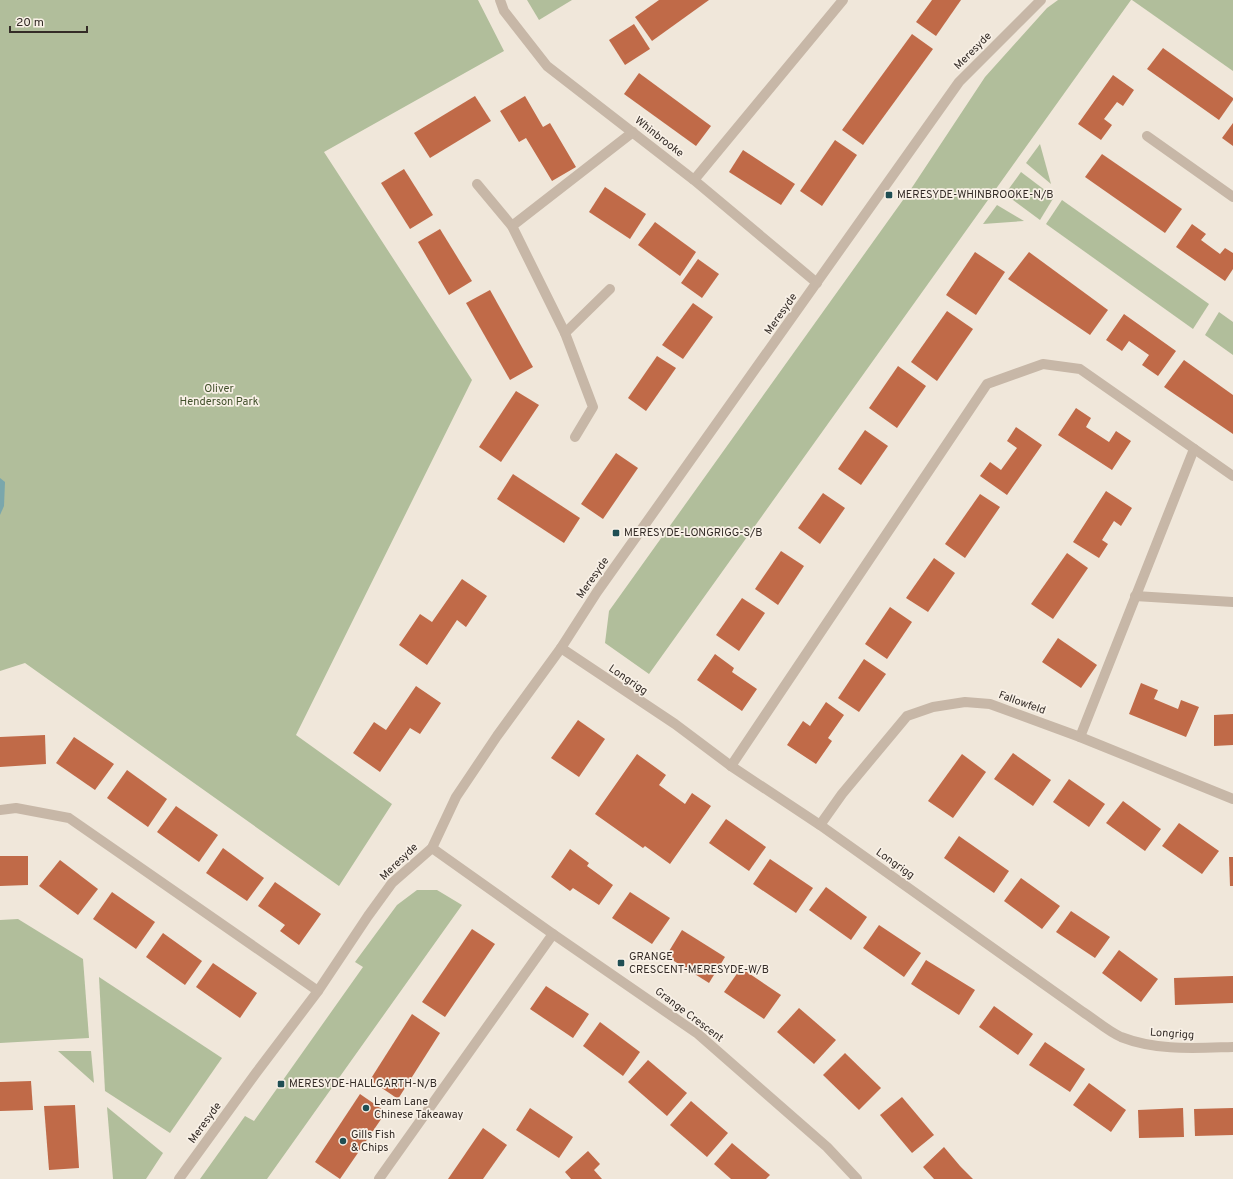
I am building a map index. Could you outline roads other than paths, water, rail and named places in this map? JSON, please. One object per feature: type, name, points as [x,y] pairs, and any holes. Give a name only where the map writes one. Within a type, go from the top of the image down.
[{"type":"street","name":"Whinbrooke","points":[[500,0],[504,11],[547,66],[694,180],[817,283]]},
{"type":"street","points":[[694,180],[842,0]]},
{"type":"street","name":"Meresyde","points":[[179,1179],[252,1078],[318,991],[392,883],[432,848],[456,797],[497,736],[561,648],[597,592],[959,82],[1041,0]]},
{"type":"street","points":[[512,226],[633,132]]},
{"type":"street","points":[[1147,136],[1233,197]]},
{"type":"street","points":[[477,184],[512,226],[565,333],[593,407],[575,437]]},
{"type":"street","points":[[565,333],[610,289]]},
{"type":"street","points":[[731,766],[987,384],[1042,364],[1080,369],[1233,476]]},
{"type":"street","points":[[1080,737],[1194,449]]},
{"type":"street","points":[[1136,596],[1233,602]]},
{"type":"street","name":"Longrigg","points":[[561,648],[675,724],[731,766],[820,826],[1083,1012],[1120,1036],[1148,1045],[1175,1048],[1233,1047]]},
{"type":"street","name":"Fallowfeld","points":[[820,826],[842,794],[907,716],[934,707],[965,702],[990,704],[1080,737],[1233,799]]},
{"type":"street","points":[[0,810],[16,808],[69,818],[318,991]]},
{"type":"street","name":"Grange Crescent","points":[[432,848],[698,1034],[827,1147],[857,1179]]},
{"type":"street","points":[[379,1179],[553,934]]},
{"type":"water","points":[[0,478],[5,482],[4,506],[0,515]]},
{"type":"place","name":"MERESYDE-WHINBROOKE-N/B","points":[[889,195]]},
{"type":"place","name":"MERESYDE-LONGRIGG-S/B","points":[[616,533]]},
{"type":"place","name":"GRANGE CRESCENT-MERESYDE-W/B","points":[[621,963]]},
{"type":"place","name":"MERESYDE-HALLGARTH-N/B","points":[[281,1084]]},
{"type":"place","name":"Leam Lane Chinese Takeaway","points":[[366,1108]]},
{"type":"place","name":"Gills Fish & Chips","points":[[343,1141]]},
{"type":"park label","name":"Oliver Henderson Park","points":[[219,395]]}]
